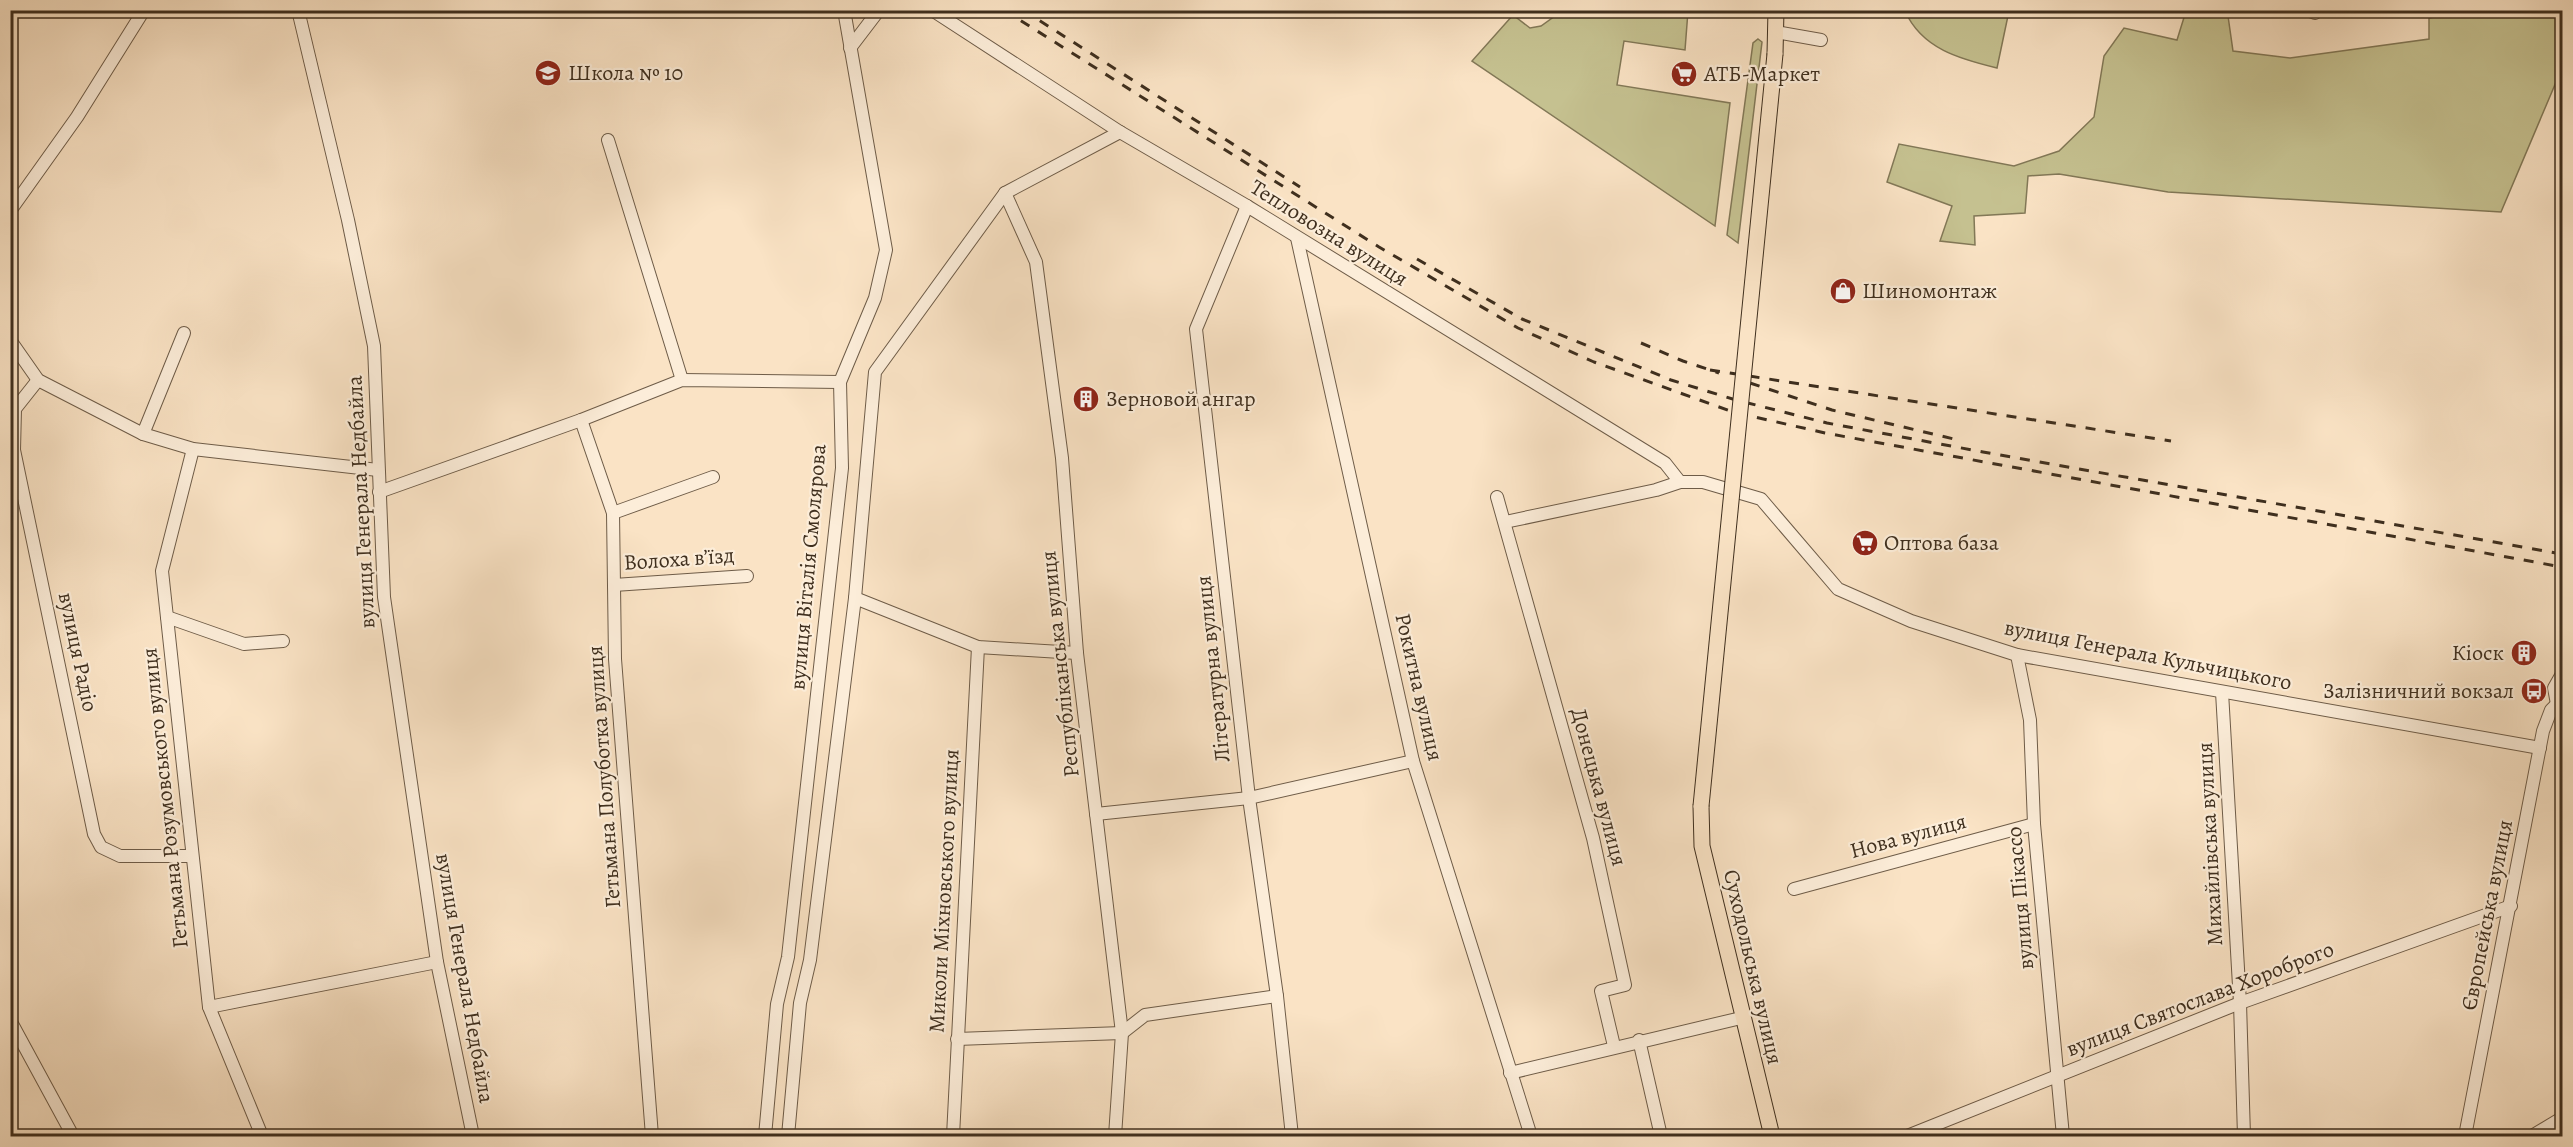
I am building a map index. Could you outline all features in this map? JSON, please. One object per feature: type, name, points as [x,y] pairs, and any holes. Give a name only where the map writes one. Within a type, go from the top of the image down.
[{"type":"main road","name":"Суходольська вулиця","points":[[1772,1137],[1741,1017],[1702,846],[1701,806],[1776,54],[1776,10]]},
{"type":"street","points":[[10,211],[77,117],[144,10]]},
{"type":"street","name":"вулиця Генерала Недбайла","points":[[298,10],[348,220],[374,346],[384,597],[437,962],[473,1137]]},
{"type":"street","name":"вулиця Віталія Смолярова","points":[[765,1137],[777,1004],[788,957],[842,468],[840,382],[875,298],[886,250],[844,10]]},
{"type":"street","points":[[850,48],[879,10]]},
{"type":"street","name":"Тепловозна вулиця","points":[[932,10],[1120,132],[1247,206],[1665,463],[1680,482]]},
{"type":"street","points":[[1776,32],[1821,40]]},
{"type":"street","name":"вулиця Віталія Смолярова","points":[[788,1137],[800,1003],[810,960],[855,598],[875,372],[1005,193],[1120,132]]},
{"type":"street","points":[[608,140],[682,380]]},
{"type":"street","name":"Республіканська вулиця","points":[[1005,193],[1036,262],[1062,458],[1077,653],[1122,1033],[1115,1137]]},
{"type":"street","name":"Літературна вулиця","points":[[1247,206],[1196,329],[1249,798],[1277,996],[1292,1137]]},
{"type":"street","name":"Рокитна вулиця","points":[[1297,238],[1413,761],[1532,1137]]},
{"type":"street","points":[[143,434],[184,333]]},
{"type":"street","points":[[10,340],[38,380],[143,434],[193,449],[378,470]]},
{"type":"street","name":"вулиця Радіо","points":[[38,380],[15,409],[12,452],[94,834],[101,847],[120,856],[192,856]]},
{"type":"street","points":[[379,492],[581,420],[682,380],[840,382]]},
{"type":"street","name":"Гетьмана Полуботка вулиця","points":[[581,420],[613,513],[615,659],[652,1137]]},
{"type":"street","name":"Гетьмана Розумовського вулиця","points":[[193,449],[162,571],[209,1007],[262,1137]]},
{"type":"street","points":[[613,513],[712,477]]},
{"type":"street","points":[[1505,522],[1656,490],[1680,482]]},
{"type":"street","name":"вулиця Генерала Кульчицького","points":[[1680,482],[1703,482],[1761,500],[1838,589],[1911,621],[2017,655],[2540,748]]},
{"type":"street","name":"Донецька вулиця","points":[[1497,497],[1593,838],[1619,956],[1625,985],[1601,991],[1614,1047]]},
{"type":"street","name":"Волоха в’їзд","points":[[614,585],[747,576]]},
{"type":"street","points":[[855,598],[978,647],[1077,653]]},
{"type":"street","points":[[167,617],[244,644],[283,641]]},
{"type":"street","name":"Миколи Міхновського вулиця","points":[[953,1137],[978,647]]},
{"type":"street","name":"вулиця Пікассо","points":[[2017,655],[2030,720],[2034,824],[2063,1137]]},
{"type":"street","name":"Європейська вулиця","points":[[2465,1137],[2540,748],[2546,720],[2560,706],[2554,688],[2562,674]]},
{"type":"street","name":"Михайлівська вулиця","points":[[2222,692],[2240,1003],[2244,1137]]},
{"type":"street","points":[[1096,814],[1249,798],[1413,761]]},
{"type":"street","name":"Нова вулиця","points":[[1794,889],[2034,824]]},
{"type":"street","name":"вулиця Святослава Хороброго","points":[[1907,1136],[2240,1003],[2511,906]]},
{"type":"street","points":[[209,1007],[437,962]]},
{"type":"street","points":[[957,1039],[1122,1033],[1146,1015],[1277,996]]},
{"type":"street","points":[[1510,1073],[1741,1017]]},
{"type":"street","points":[[10,1020],[73,1137]]},
{"type":"street","points":[[1639,1041],[1661,1137]]},
{"type":"street","points":[[2532,1137],[2562,1118]]},
{"type":"shaded area","points":[[1562,11],[1688,11],[1685,50],[1624,41],[1617,85],[1730,103],[1715,226],[1472,61],[1513,15],[1530,28],[1541,26]]},
{"type":"shaded area","points":[[1905,11],[2009,11],[1997,68],[1969,61],[1943,50],[1921,35]]},
{"type":"shaded area","points":[[2186,11],[2210,11],[2228,16],[2233,51],[2290,58],[2429,39],[2429,18],[2465,11],[2562,11],[2562,68],[2501,212],[2168,192],[2059,174],[2028,176],[2025,213],[1974,216],[1975,245],[1940,241],[1952,206],[1887,182],[1899,144],[2014,166],[2059,151],[2094,117],[2104,56],[2124,28],[2177,40]]},
{"type":"shaded area","points":[[1758,39],[1762,42],[1738,243],[1727,235],[1753,43]]},
{"type":"railway","points":[[1004,10],[1379,247],[1518,328],[1594,362],[1733,412],[1825,433],[2562,567]]},
{"type":"railway","points":[[1023,10],[1300,187]]},
{"type":"railway","points":[[1417,259],[1522,319],[1671,380],[1736,400],[1827,423],[2562,554]]},
{"type":"railway","points":[[1641,343],[1719,373]]},
{"type":"railway","points":[[1710,370],[2171,441]]},
{"type":"railway","points":[[1750,383],[1832,410],[1958,440]]},
{"type":"place","name":"Школа № 10","points":[[548,73]]},
{"type":"place","name":"АТБ-Маркет","points":[[1684,74]]},
{"type":"place","name":"Шиномонтаж","points":[[1843,291]]},
{"type":"place","name":"Зерновой ангар","points":[[1086,399]]},
{"type":"place","name":"Оптова база","points":[[1865,543]]},
{"type":"place","name":"Кіоск","points":[[2524,653]]},
{"type":"place","name":"Залізничний вокзал","points":[[2534,691]]}]
